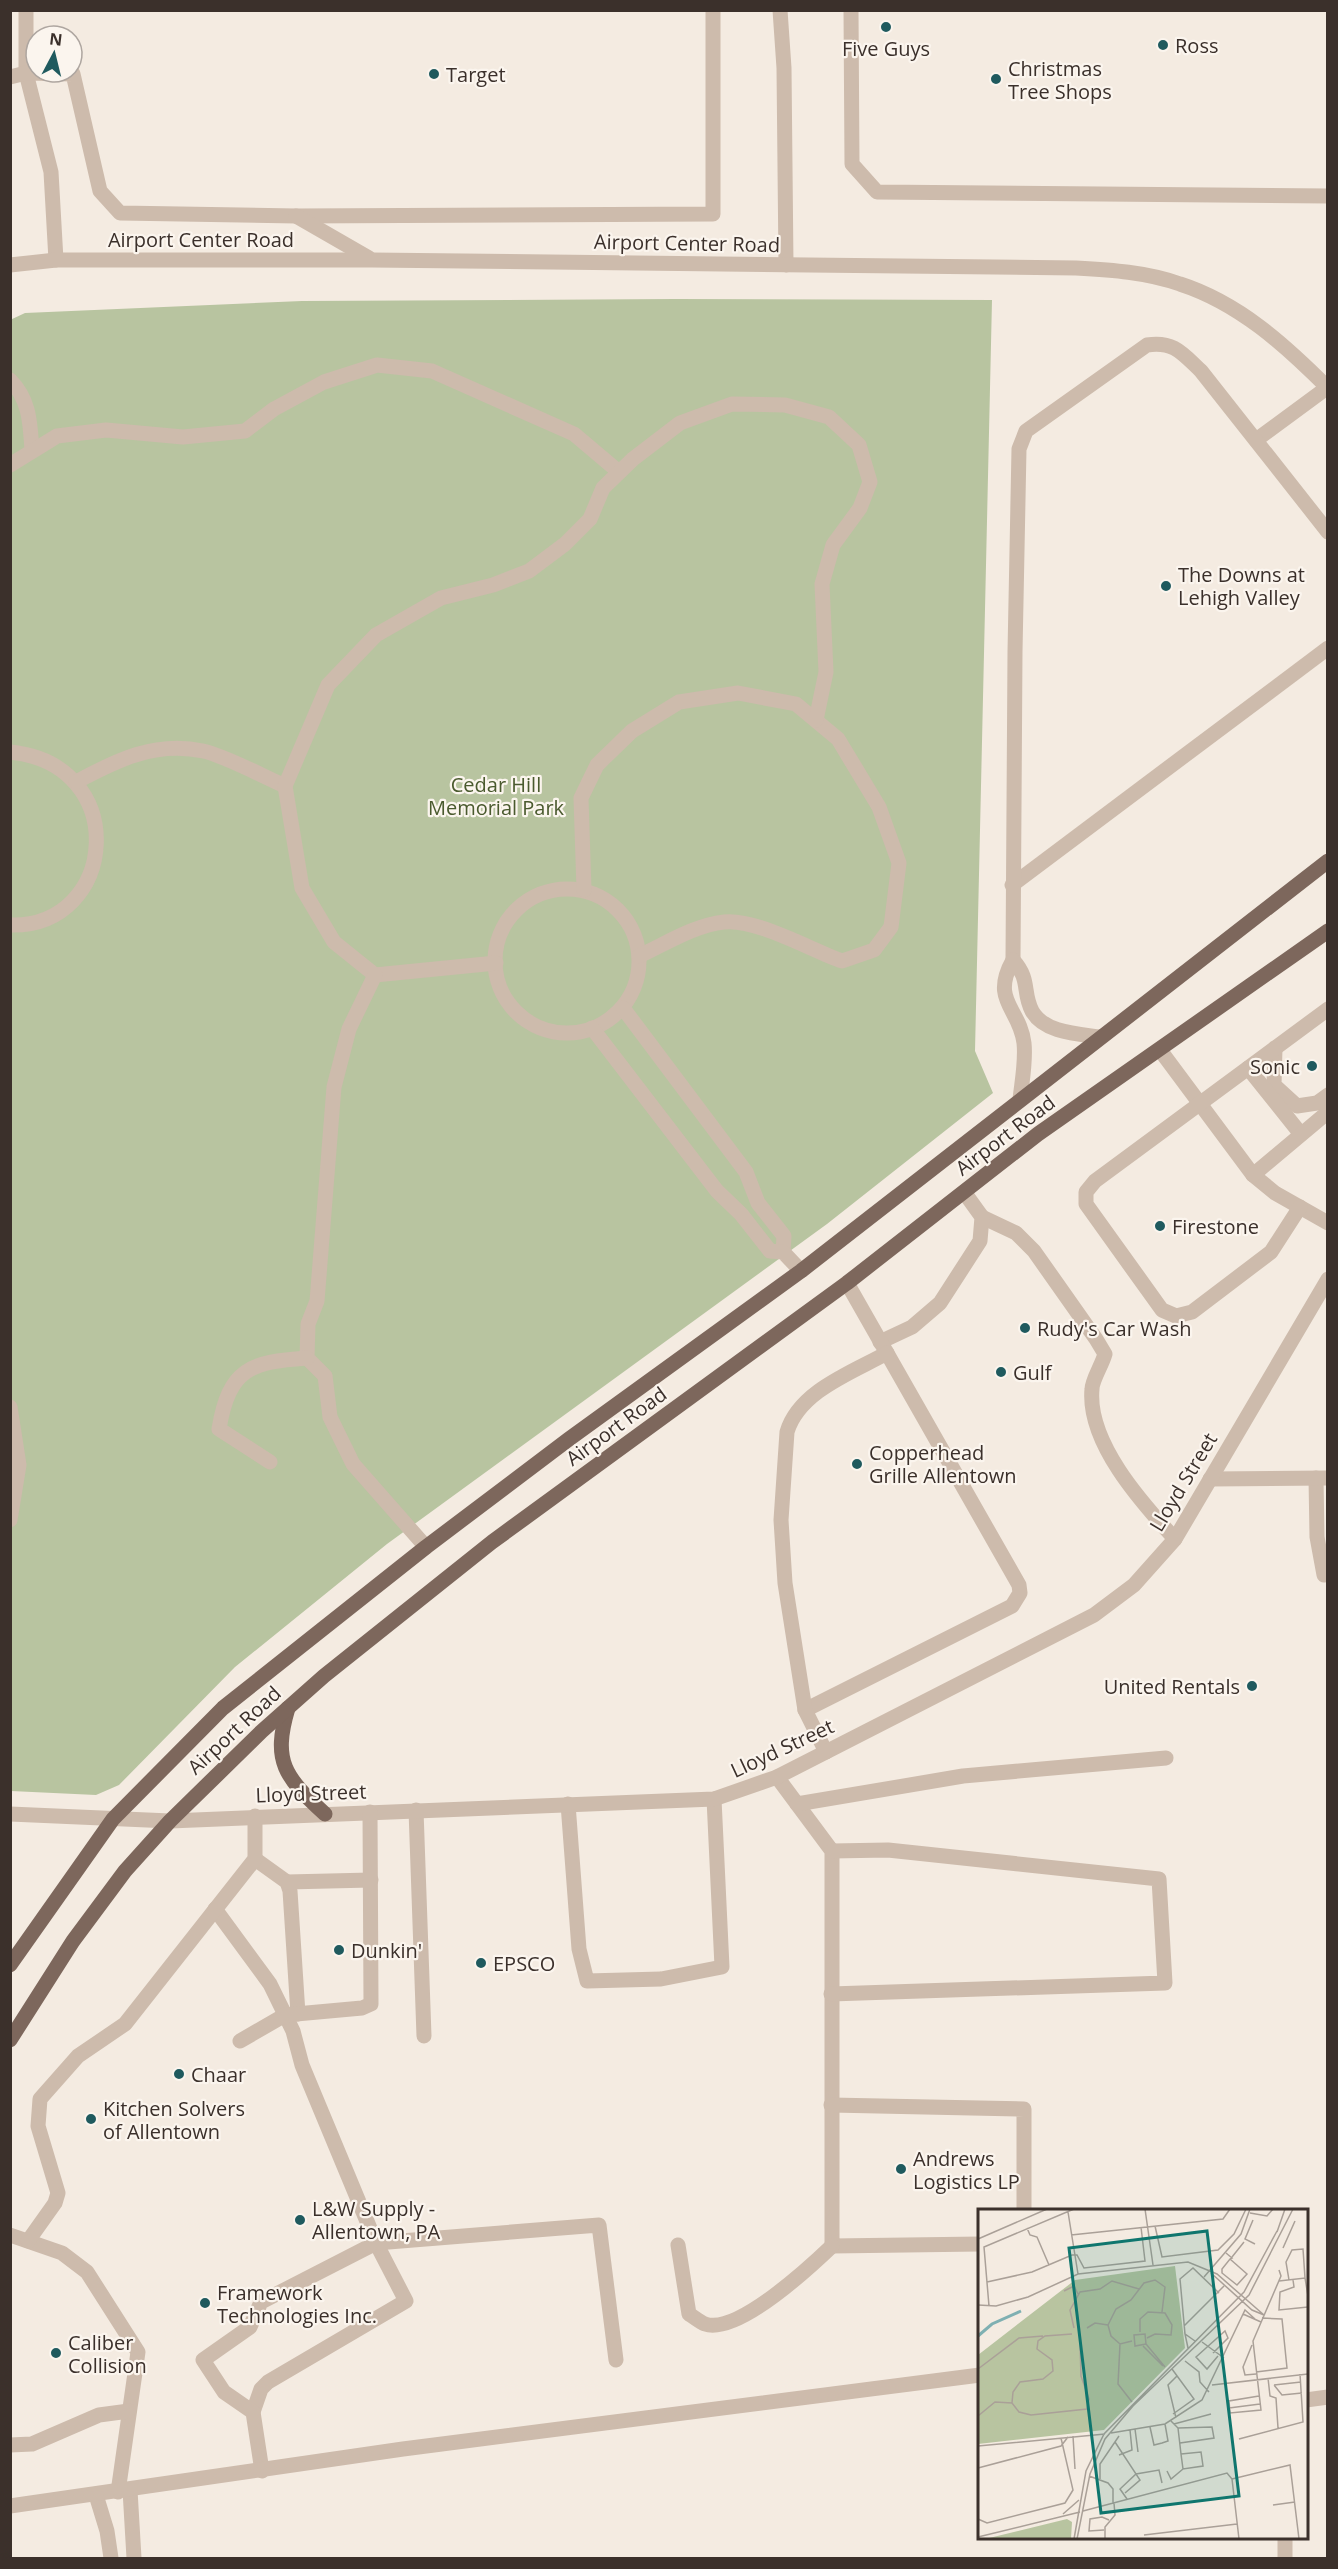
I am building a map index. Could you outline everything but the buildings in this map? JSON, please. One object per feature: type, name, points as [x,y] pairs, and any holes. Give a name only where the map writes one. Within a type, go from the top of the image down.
[{"type":"main road","name":"Airport Road","points":[[10,1965],[113,1819],[223,1708],[426,1547],[569,1439],[801,1272],[1328,861]]},
{"type":"main road","name":"Airport Road","points":[[10,2040],[73,1941],[125,1871],[170,1821],[288,1708],[492,1542],[847,1283],[1038,1134],[1328,931]]},
{"type":"main road","points":[[288,1708],[280,1737],[280,1755],[299,1791],[325,1814]]},
{"type":"street","points":[[75,84],[100,191],[120,213],[296,216],[713,214],[713,10]]},
{"type":"street","points":[[780,10],[784,68],[786,265]]},
{"type":"street","points":[[851,10],[852,164],[877,192],[1328,196]]},
{"type":"street","points":[[29,84],[51,172],[56,260]]},
{"type":"street","points":[[296,216],[372,260]]},
{"type":"street","name":"Airport Center Road","points":[[10,265],[56,260],[372,260],[1076,267],[1152,276],[1209,296],[1245,316],[1294,353],[1327,388]]},
{"type":"street","points":[[1020,1099],[1024,1042],[1005,995],[1005,975],[1013,960],[1012,885],[1019,449],[1026,431],[1147,345],[1164,343],[1179,350],[1201,371],[1328,532]]},
{"type":"street","points":[[10,465],[57,436],[106,430],[183,437],[245,431],[274,409],[324,382],[377,365],[432,371],[574,434],[619,472]]},
{"type":"street","points":[[10,380],[21,390],[28,410],[32,450]]},
{"type":"street","points":[[1256,440],[1327,388]]},
{"type":"street","points":[[496,963],[375,975],[334,942],[302,888],[285,786],[328,685],[376,635],[441,598],[493,585],[529,571],[565,544],[590,519],[603,488],[619,472],[680,423],[732,404],[785,405],[829,417],[859,445],[870,482],[860,508],[833,545],[822,584],[826,672],[816,720]]},
{"type":"street","points":[[1012,885],[1328,648]]},
{"type":"street","points":[[584,890],[581,798],[597,765],[632,731],[679,702],[738,693],[796,704],[838,739],[879,807],[899,863],[891,927],[874,950],[842,961],[763,928],[725,921],[686,934],[639,956]]},
{"type":"street","points":[[76,783],[117,759],[159,748],[205,751],[285,786]]},
{"type":"street","points":[[10,752],[40,757],[66,772],[86,794],[96,821],[97,850],[89,878],[73,900],[50,917],[23,926],[10,925]]},
{"type":"street","points":[[584,890],[607,900],[625,917],[636,939],[639,956],[635,987],[623,1008],[604,1024],[582,1032],[558,1033],[536,1026],[517,1013],[503,995],[496,973],[495,950],[503,928],[517,909],[536,896],[552,891],[584,890]]},
{"type":"street","points":[[1013,960],[1024,972],[1032,1011],[1044,1024],[1067,1032],[1100,1037]]},
{"type":"street","points":[[375,975],[350,1029],[334,1086],[317,1301],[308,1324],[308,1358],[325,1376],[330,1417],[353,1464],[426,1547]]},
{"type":"street","points":[[623,1008],[746,1172],[758,1203],[784,1236],[783,1252]]},
{"type":"street","points":[[1300,1207],[1271,1252],[1192,1312],[1176,1316],[1162,1310],[1086,1204],[1086,1192],[1095,1181],[1328,1009]]},
{"type":"street","points":[[592,1028],[717,1191],[741,1214],[770,1251],[783,1252],[801,1272]]},
{"type":"street","points":[[1275,1048],[1274,1085],[1297,1106],[1317,1103],[1328,1095]]},
{"type":"street","points":[[1160,1050],[1253,1175],[1328,1223]]},
{"type":"street","points":[[1248,1068],[1300,1133]]},
{"type":"street","points":[[1253,1175],[1300,1133],[1328,1112]]},
{"type":"street","points":[[964,1192],[981,1217],[1016,1233],[1034,1251],[1096,1339],[1105,1354],[1101,1370],[1092,1385],[1092,1411],[1098,1435],[1145,1506],[1175,1539]]},
{"type":"street","points":[[741,1214],[758,1203]]},
{"type":"street","points":[[826,1752],[805,1710],[793,1648],[782,1562],[781,1520],[787,1432],[790,1420],[816,1392],[884,1347],[940,1304],[980,1241],[981,1217]]},
{"type":"street","name":"Lloyd Street","points":[[10,1814],[170,1821],[714,1799],[777,1777],[1094,1615],[1134,1585],[1175,1539],[1328,1279]]},
{"type":"street","points":[[805,1710],[1012,1606],[1020,1593],[1019,1585],[847,1283]]},
{"type":"street","points":[[270,1462],[219,1429],[223,1405],[240,1374],[270,1361],[308,1358]]},
{"type":"street","points":[[10,1407],[19,1465],[10,1520]]},
{"type":"street","points":[[1210,1479],[1322,1478],[1322,1517],[1317,1538],[1324,1575]]},
{"type":"street","points":[[797,1804],[963,1776],[1166,1758]]},
{"type":"street","points":[[777,1777],[832,1851],[832,2246]]},
{"type":"street","points":[[568,1804],[579,1949],[587,1981],[661,1979],[722,1967],[714,1799]]},
{"type":"street","points":[[416,1810],[424,2036]]},
{"type":"street","points":[[240,2041],[292,2014],[362,2008],[371,2004],[370,1812]]},
{"type":"street","points":[[28,2241],[52,2208],[58,2193],[38,2126],[40,2099],[78,2056],[125,2024],[255,1859],[255,1816]]},
{"type":"street","points":[[831,1994],[1165,1983],[1159,1879],[888,1850],[832,1851]]},
{"type":"street","points":[[255,1859],[287,1882],[290,1891],[292,2014],[302,2065],[376,2243],[406,2301],[268,2382],[261,2389],[253,2412],[262,2471]]},
{"type":"street","points":[[287,1882],[371,1880]]},
{"type":"street","points":[[215,1909],[292,2014]]},
{"type":"street","points":[[831,2105],[1024,2109],[1024,2209]]},
{"type":"street","points":[[253,2412],[224,2392],[203,2360],[250,2327],[261,2302],[376,2243],[599,2225],[616,2361]]},
{"type":"street","points":[[10,2235],[62,2253],[87,2272],[138,2352],[129,2411],[124,2491],[134,2559]]},
{"type":"street","points":[[678,2245],[689,2314],[707,2324],[734,2321],[785,2288],[832,2246],[978,2244]]},
{"type":"street","points":[[10,2506],[403,2449],[978,2375]]},
{"type":"street","points":[[1308,2400],[1328,2397]]},
{"type":"street","points":[[10,2445],[32,2444],[99,2415],[129,2411]]},
{"type":"street","points":[[96,2495],[107,2531],[111,2559]]},
{"type":"street","points":[[1285,2539],[1285,2559]]},
{"type":"green space","name":"Cedar Hill Memorial Park","points":[[992,300],[975,1051],[993,1093],[827,1224],[387,1544],[235,1667],[119,1785],[96,1795],[11,1791],[10,320],[25,313],[302,301]]},
{"type":"place","name":"Five Guys","points":[[886,27]]},
{"type":"place","name":"Ross","points":[[1163,45]]},
{"type":"place","name":"Target","points":[[434,74]]},
{"type":"place","name":"Christmas Tree Shops","points":[[996,79]]},
{"type":"place","name":"The Downs at Lehigh Valley","points":[[1166,586]]},
{"type":"place","name":"Sonic","points":[[1312,1066]]},
{"type":"place","name":"Firestone","points":[[1160,1226]]},
{"type":"place","name":"Rudy's Car Wash","points":[[1025,1328]]},
{"type":"place","name":"Gulf","points":[[1001,1372]]},
{"type":"place","name":"Copperhead Grille Allentown","points":[[857,1464]]},
{"type":"place","name":"United Rentals","points":[[1252,1686]]},
{"type":"place","name":"Dunkin'","points":[[339,1950]]},
{"type":"place","name":"EPSCO","points":[[481,1963]]},
{"type":"place","name":"Chaar","points":[[179,2074]]},
{"type":"place","name":"Kitchen Solvers of Allentown","points":[[91,2119]]},
{"type":"place","name":"Andrews Logistics LP","points":[[901,2169]]},
{"type":"place","name":"L&W Supply - Allentown, PA","points":[[300,2220]]},
{"type":"place","name":"Framework Technologies Inc.","points":[[205,2303]]},
{"type":"place","name":"Caliber Collision","points":[[56,2353]]}]
